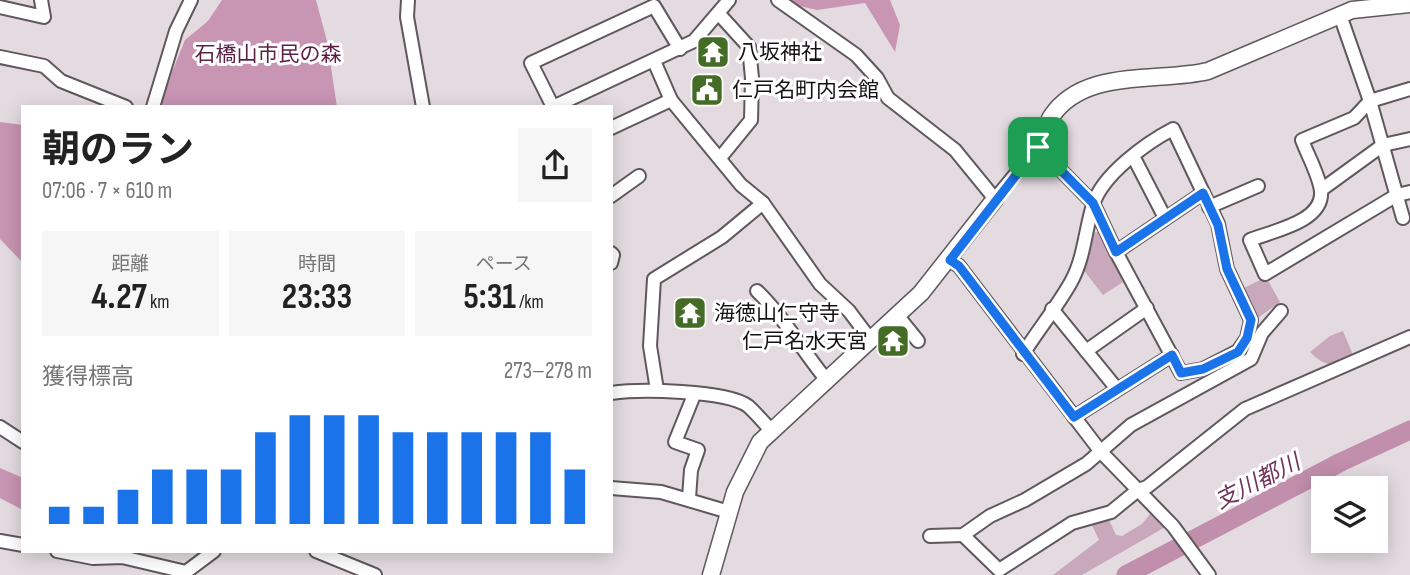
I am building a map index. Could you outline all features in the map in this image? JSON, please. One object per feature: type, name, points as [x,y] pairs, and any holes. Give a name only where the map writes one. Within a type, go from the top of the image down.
[{"type":"street","points":[[0,7],[44,18],[41,0]]},
{"type":"street","points":[[154,105],[176,31],[191,0]]},
{"type":"street","points":[[408,0],[407,18],[423,105]]},
{"type":"street","points":[[557,105],[694,41],[719,15],[729,0]]},
{"type":"street","points":[[778,0],[856,55],[877,78],[888,98],[930,127],[955,150],[995,199]]},
{"type":"street","points":[[712,575],[729,512],[751,455],[771,430],[825,378],[897,316],[950,260],[1038,147],[1051,117],[1059,108],[1090,88],[1121,80],[1188,76],[1209,71],[1340,15],[1367,7],[1410,4]]},
{"type":"street","points":[[552,105],[531,63],[654,6],[680,49]]},
{"type":"street","points":[[719,15],[749,47],[752,78],[751,120],[720,158]]},
{"type":"street","points":[[1340,15],[1383,145],[1404,194],[1402,218]]},
{"type":"street","points":[[0,57],[44,66],[61,80],[121,105]]},
{"type":"street","points":[[654,61],[671,100],[741,185],[763,203],[820,284],[849,311],[870,339]]},
{"type":"street","points":[[1404,194],[1265,274],[1250,240],[1309,216],[1319,206],[1321,190],[1302,140],[1354,118],[1370,101],[1410,89]]},
{"type":"street","points":[[613,127],[671,100]]},
{"type":"street","points":[[1023,354],[1071,282],[1081,255],[1093,203],[1101,189],[1133,156],[1173,129],[1218,225],[1227,269],[1251,320],[1247,338],[1238,352],[1203,369],[1181,373],[1116,252],[1093,203],[1038,147]]},
{"type":"street","points":[[1321,190],[1383,145],[1410,139]]},
{"type":"street","points":[[1133,156],[1165,218]]},
{"type":"street","points":[[613,195],[639,176]]},
{"type":"street","points":[[1209,206],[1258,186]]},
{"type":"street","points":[[1116,252],[1203,193]]},
{"type":"street","points":[[657,390],[650,346],[654,279],[722,237],[763,203]]},
{"type":"street","points":[[950,260],[959,266],[1023,354],[1101,452],[1173,526],[1209,575]]},
{"type":"street","points":[[757,291],[777,310],[799,347],[825,378]]},
{"type":"street","points":[[1086,351],[1147,308]]},
{"type":"street","points":[[1052,309],[1117,390]]},
{"type":"street","points":[[930,536],[963,534],[1101,452],[1131,425],[1251,359],[1262,333],[1281,312]]},
{"type":"street","points":[[897,316],[918,341]]},
{"type":"street","points":[[963,534],[999,570],[1072,523],[1111,512],[1138,490],[1147,487],[1245,409],[1410,337]]},
{"type":"street","points":[[1074,417],[1172,355]]},
{"type":"street","points":[[613,393],[657,390],[721,397],[747,405],[771,430]]},
{"type":"street","points":[[689,498],[691,470],[698,450],[675,442],[694,396]]},
{"type":"street","points":[[0,427],[21,441]]},
{"type":"street","points":[[613,488],[634,488],[689,498],[729,512]]},
{"type":"street","points":[[0,541],[21,545]]},
{"type":"street","points":[[67,553],[93,558],[122,558],[186,572],[209,553]]},
{"type":"street","points":[[321,553],[375,575]]},
{"type":"shaded area","points":[[1099,232],[1123,282],[1103,295],[1082,268],[1090,233]]},
{"type":"shaded area","points":[[1266,277],[1280,302],[1255,320],[1242,289]]},
{"type":"shaded area","points":[[1343,331],[1353,355],[1330,364],[1310,352],[1330,336]]},
{"type":"shaded area","points":[[1153,510],[1167,526],[1082,575],[1053,575],[1099,540],[1090,521],[1108,518],[1116,535],[1122,536],[1142,524]]},
{"type":"green space","name":"石橋山市民の森","points":[[222,0],[316,0],[327,41],[337,105],[159,105],[185,40],[208,21]]},
{"type":"green space","points":[[786,0],[890,0],[900,25],[895,52],[865,3],[817,10],[787,3]]},
{"type":"green space","points":[[0,122],[21,125],[21,261],[0,239]]},
{"type":"green space","points":[[0,468],[21,477],[21,509],[0,498]]},
{"type":"waterway","name":"支川都川","points":[[1126,575],[1341,462],[1410,430]]},
{"type":"place","name":"八坂神社","points":[[713,52]]},
{"type":"place","name":"仁戸名町内会館","points":[[707,90]]},
{"type":"place","name":"海徳山仁守寺","points":[[690,313]]},
{"type":"place","name":"仁戸名水天宮","points":[[893,341]]},
{"type":"route","points":[[1038,147],[1093,203],[1116,252],[1203,193],[1218,225],[1227,269],[1251,320],[1247,338],[1238,352],[1203,369],[1181,373],[1172,355],[1074,417],[1023,354],[959,266],[950,260],[1038,147]]}]
